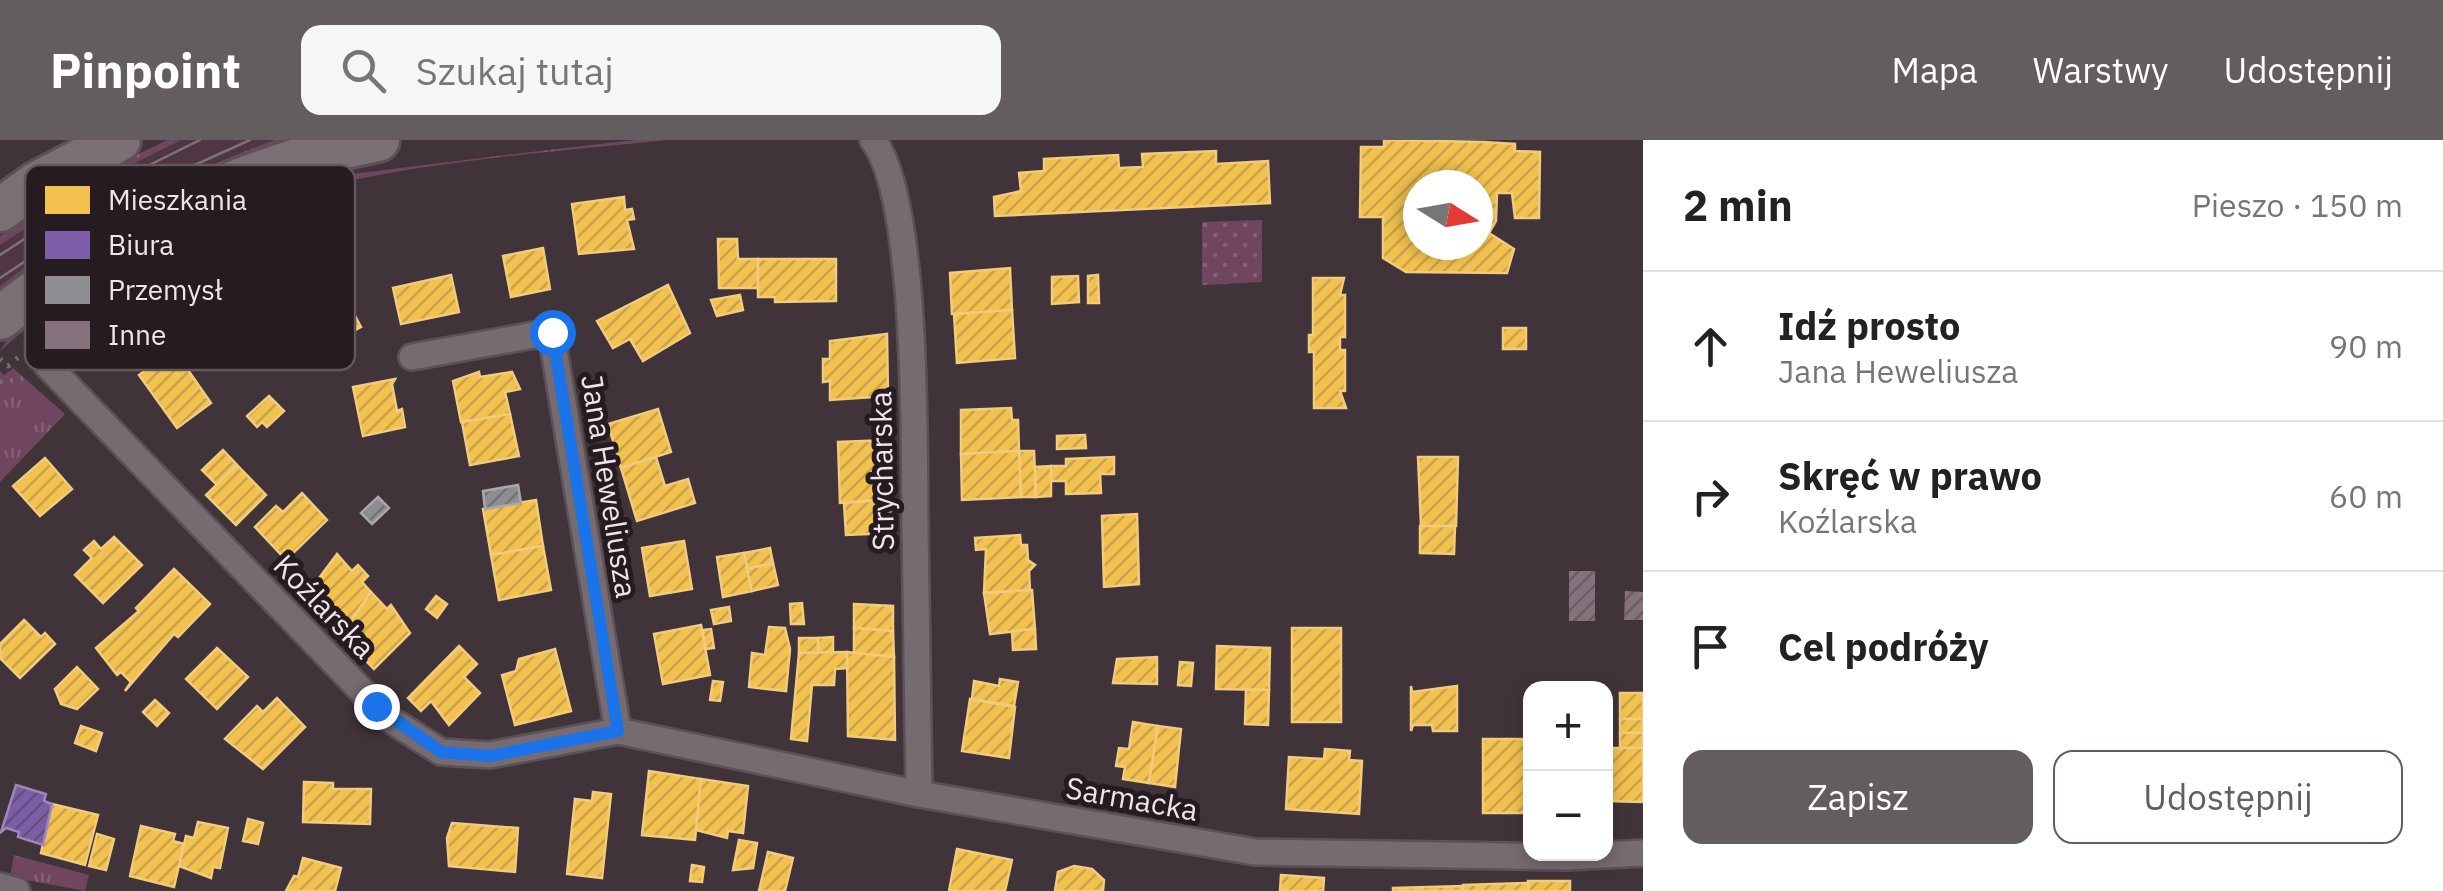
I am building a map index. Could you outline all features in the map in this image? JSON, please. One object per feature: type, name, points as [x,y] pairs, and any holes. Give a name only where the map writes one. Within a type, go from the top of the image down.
[{"type":"main road","points":[[71,165],[118,140]]},
{"type":"main road","points":[[285,165],[378,140]]},
{"type":"main road","points":[[0,210],[25,192]]},
{"type":"main road","points":[[0,318],[25,299]]},
{"type":"street","name":"Strycharska","points":[[879,143],[900,235],[912,354],[920,794]]},
{"type":"street","name":"Jana Heweliusza","points":[[412,357],[552,332],[618,731]]},
{"type":"street","name":"Koźlarska","points":[[41,371],[388,718],[441,752],[490,756],[618,731]]},
{"type":"street","name":"Sarmacka","points":[[618,731],[920,794],[1254,852],[1550,857],[1643,853]]},
{"type":"street","points":[[0,886],[17,891]]},
{"type":"path","points":[[0,382],[41,371]]},
{"type":"shaded area","points":[[181,140],[275,140],[208,165],[131,165]]},
{"type":"shaded area","points":[[25,229],[25,268],[0,286],[0,245]]},
{"type":"green space","points":[[167,140],[181,140],[131,165],[116,165]]},
{"type":"green space","points":[[275,140],[298,140],[230,165],[212,165]]},
{"type":"green space","points":[[635,140],[668,140],[486,159],[355,180],[355,174]]},
{"type":"green space","points":[[25,220],[25,229],[0,245],[0,236]]},
{"type":"green space","points":[[1262,220],[1262,282],[1202,285],[1202,222]]},
{"type":"green space","points":[[25,268],[25,273],[0,293],[0,286]]},
{"type":"green space","points":[[25,325],[25,332],[0,351],[9,337]]},
{"type":"green space","points":[[13,368],[65,414],[0,482],[0,371],[4,375]]},
{"type":"green space","points":[[14,855],[89,875],[85,891],[10,877]]},
{"type":"building: Mieszkania","points":[[1384,140],[1484,142],[1515,144],[1515,151],[1540,152],[1539,218],[1515,218],[1512,193],[1497,193],[1493,226],[1493,170],[1403,170],[1403,260],[1493,260],[1493,236],[1514,249],[1507,273],[1406,272],[1383,258],[1383,217],[1360,217],[1361,147],[1384,147]]},
{"type":"building: Mieszkania","points":[[1216,151],[1216,164],[1268,161],[1270,203],[995,216],[994,197],[1021,191],[1019,173],[1044,171],[1044,159],[1118,155],[1119,168],[1143,167],[1142,154]]},
{"type":"building: Mieszkania","points":[[624,197],[625,210],[632,209],[634,219],[627,220],[634,249],[579,254],[572,204]]},
{"type":"building: Mieszkania","points":[[718,239],[737,239],[738,259],[758,259],[758,288],[719,288]]},
{"type":"building: Mieszkania","points":[[543,248],[550,289],[511,297],[503,256]]},
{"type":"building: Mieszkania","points":[[758,259],[836,259],[836,301],[775,302],[775,297],[758,297]]},
{"type":"building: Mieszkania","points":[[1010,268],[1012,310],[952,314],[950,273]]},
{"type":"building: Mieszkania","points":[[451,275],[459,312],[401,324],[393,288]]},
{"type":"building: Mieszkania","points":[[1098,275],[1099,303],[1088,303],[1088,276]]},
{"type":"building: Mieszkania","points":[[1078,276],[1079,302],[1052,304],[1052,277]]},
{"type":"building: Mieszkania","points":[[1313,278],[1344,278],[1340,295],[1345,295],[1345,337],[1340,337],[1340,350],[1345,350],[1345,391],[1340,391],[1346,408],[1314,408],[1314,352],[1309,352],[1309,335],[1313,335]]},
{"type":"building: Mieszkania","points":[[668,285],[690,333],[643,361],[630,339],[613,348],[597,321]]},
{"type":"building: Mieszkania","points":[[740,295],[743,310],[717,316],[711,300]]},
{"type":"building: Mieszkania","points":[[1012,310],[1015,358],[957,363],[954,314]]},
{"type":"building: Mieszkania","points":[[1503,328],[1526,328],[1526,349],[1503,349]]},
{"type":"building: Mieszkania","points":[[887,334],[888,396],[830,400],[830,381],[823,382],[823,359],[830,359],[830,341]]},
{"type":"building: Mieszkania","points":[[146,370],[188,370],[211,403],[177,428],[139,375]]},
{"type":"building: Mieszkania","points":[[479,372],[480,377],[512,372],[520,389],[505,392],[510,414],[461,422],[453,381]]},
{"type":"building: Mieszkania","points":[[395,379],[392,384],[397,411],[402,409],[405,427],[363,436],[353,387]]},
{"type":"building: Mieszkania","points":[[269,396],[284,411],[267,427],[262,422],[257,427],[247,416]]},
{"type":"building: Mieszkania","points":[[1011,408],[1012,420],[1018,420],[1019,451],[961,454],[961,410]]},
{"type":"building: Mieszkania","points":[[658,409],[671,452],[621,468],[608,424]]},
{"type":"building: Mieszkania","points":[[510,414],[519,456],[470,465],[462,422]]},
{"type":"building: Mieszkania","points":[[1085,435],[1086,448],[1057,449],[1057,436]]},
{"type":"building: Mieszkania","points":[[888,440],[890,499],[840,503],[838,442]]},
{"type":"building: Mieszkania","points":[[223,450],[237,465],[217,485],[202,470]]},
{"type":"building: Mieszkania","points":[[1019,451],[1034,451],[1036,497],[1021,497]]},
{"type":"building: Mieszkania","points":[[1019,451],[1021,497],[962,500],[961,454]]},
{"type":"building: Mieszkania","points":[[656,457],[665,486],[688,479],[695,503],[637,521],[621,468]]},
{"type":"building: Mieszkania","points":[[1114,457],[1114,474],[1100,474],[1101,493],[1066,494],[1066,481],[1051,481],[1051,466],[1066,466],[1066,459]]},
{"type":"building: Mieszkania","points":[[1418,457],[1458,457],[1456,526],[1421,526]]},
{"type":"building: Mieszkania","points":[[45,458],[72,489],[40,516],[13,486]]},
{"type":"building: Mieszkania","points":[[237,465],[266,495],[236,525],[206,495]]},
{"type":"building: Mieszkania","points":[[1051,466],[1051,496],[1036,497],[1035,467]]},
{"type":"building: Mieszkania","points":[[302,493],[327,520],[286,560],[255,527],[276,506],[283,512]]},
{"type":"building: Mieszkania","points":[[890,499],[891,533],[846,535],[844,503]]},
{"type":"building: Mieszkania","points":[[536,500],[543,546],[491,555],[483,509]]},
{"type":"building: Mieszkania","points":[[1137,514],[1139,584],[1104,587],[1102,516]]},
{"type":"building: Mieszkania","points":[[1420,526],[1455,526],[1454,554],[1420,553]]},
{"type":"building: Mieszkania","points":[[1020,535],[1021,545],[1027,545],[1028,560],[1035,565],[1029,571],[1030,590],[984,593],[986,549],[976,550],[975,538]]},
{"type":"building: Mieszkania","points":[[114,537],[142,565],[103,603],[75,575],[92,558],[84,550],[94,541],[101,549]]},
{"type":"building: Mieszkania","points":[[684,541],[692,589],[650,596],[642,548]]},
{"type":"building: Mieszkania","points":[[543,546],[551,590],[499,600],[491,555]]},
{"type":"building: Mieszkania","points":[[770,548],[773,563],[747,569],[744,553]]},
{"type":"building: Mieszkania","points":[[744,553],[752,591],[723,597],[717,557]]},
{"type":"building: Mieszkania","points":[[337,554],[352,571],[358,565],[368,576],[362,582],[371,592],[341,635],[305,597]]},
{"type":"building: Mieszkania","points":[[773,563],[778,585],[752,591],[747,569]]},
{"type":"building: Mieszkania","points":[[174,569],[210,604],[178,637],[174,634],[125,691],[131,682],[121,672],[117,675],[96,648],[139,611],[136,608]]},
{"type":"building: Mieszkania","points":[[1032,590],[1035,629],[990,634],[984,593]]},
{"type":"building: Mieszkania","points":[[371,592],[387,609],[391,605],[410,633],[374,669],[341,635]]},
{"type":"building: Mieszkania","points":[[436,596],[447,604],[437,618],[426,609]]},
{"type":"building: Mieszkania","points":[[802,603],[804,624],[791,624],[790,604]]},
{"type":"building: Mieszkania","points":[[854,604],[893,606],[893,631],[854,628]]},
{"type":"building: Mieszkania","points":[[729,607],[731,621],[714,624],[711,610]]},
{"type":"building: Mieszkania","points":[[24,620],[41,637],[45,633],[55,644],[20,678],[0,658],[0,644]]},
{"type":"building: Mieszkania","points":[[701,625],[710,675],[663,684],[654,634]]},
{"type":"building: Mieszkania","points":[[769,627],[785,628],[790,649],[786,691],[749,687],[752,653],[765,655]]},
{"type":"building: Mieszkania","points":[[854,628],[893,631],[894,657],[854,653]]},
{"type":"building: Mieszkania","points":[[1292,628],[1341,628],[1341,722],[1292,722]]},
{"type":"building: Mieszkania","points":[[711,629],[714,648],[706,649],[702,630]]},
{"type":"building: Mieszkania","points":[[1035,629],[1036,649],[1013,650],[1012,631]]},
{"type":"building: Mieszkania","points":[[833,637],[833,652],[818,653],[818,638]]},
{"type":"building: Mieszkania","points":[[799,638],[818,638],[818,653],[799,653]]},
{"type":"building: Mieszkania","points":[[459,646],[477,664],[464,677],[480,693],[449,725],[431,701],[421,711],[408,698]]},
{"type":"building: Mieszkania","points":[[1217,646],[1270,648],[1269,690],[1216,689]]},
{"type":"building: Mieszkania","points":[[217,648],[248,677],[217,709],[186,679]]},
{"type":"building: Mieszkania","points":[[555,649],[571,711],[515,725],[502,675],[516,671],[519,659]]},
{"type":"building: Mieszkania","points":[[847,652],[894,657],[895,740],[848,736]]},
{"type":"building: Mieszkania","points":[[847,652],[847,668],[835,669],[834,685],[812,685],[807,741],[791,739],[799,653]]},
{"type":"building: Mieszkania","points":[[1157,657],[1157,684],[1113,683],[1117,659]]},
{"type":"building: Mieszkania","points":[[1180,662],[1193,663],[1191,686],[1178,685]]},
{"type":"building: Mieszkania","points":[[77,667],[98,689],[77,709],[61,704],[55,689]]},
{"type":"building: Mieszkania","points":[[1000,679],[1018,682],[1014,706],[972,699],[974,681],[999,686]]},
{"type":"building: Mieszkania","points":[[713,681],[723,682],[720,701],[710,700]]},
{"type":"building: Mieszkania","points":[[1411,686],[1412,692],[1457,686],[1457,731],[1433,731],[1432,725],[1413,725],[1411,731]]},
{"type":"building: Mieszkania","points":[[1246,690],[1269,690],[1268,725],[1245,724]]},
{"type":"building: Mieszkania","points":[[1620,693],[1643,693],[1643,719],[1620,719]]},
{"type":"building: Mieszkania","points":[[277,698],[305,727],[263,769],[225,739],[257,706],[263,712]]},
{"type":"building: Mieszkania","points":[[970,699],[1015,707],[1009,758],[962,751]]},
{"type":"building: Mieszkania","points":[[155,700],[169,713],[157,726],[143,712]]},
{"type":"building: Mieszkania","points":[[1620,719],[1643,719],[1643,733],[1620,733]]},
{"type":"building: Mieszkania","points":[[1133,722],[1158,726],[1149,783],[1123,779],[1125,767],[1116,766],[1119,748],[1129,749]]},
{"type":"building: Mieszkania","points":[[81,726],[102,733],[96,751],[75,743]]},
{"type":"building: Mieszkania","points":[[1158,726],[1181,729],[1175,787],[1149,783]]},
{"type":"building: Mieszkania","points":[[1620,733],[1643,733],[1643,748],[1620,748]]},
{"type":"building: Mieszkania","points":[[1483,739],[1523,739],[1523,813],[1483,813]]},
{"type":"building: Mieszkania","points":[[1613,748],[1643,748],[1643,802],[1613,801]]},
{"type":"building: Mieszkania","points":[[1325,749],[1350,751],[1349,760],[1362,761],[1359,814],[1286,809],[1289,757],[1324,759]]},
{"type":"building: Mieszkania","points":[[649,771],[701,779],[695,840],[642,835]]},
{"type":"building: Mieszkania","points":[[701,779],[748,786],[743,833],[728,831],[727,838],[696,830]]},
{"type":"building: Mieszkania","points":[[304,782],[333,783],[333,789],[371,789],[370,824],[303,822]]},
{"type":"building: Mieszkania","points":[[593,792],[611,794],[602,878],[567,874],[575,799],[592,801]]},
{"type":"building: Mieszkania","points":[[52,804],[98,815],[85,865],[41,853]]},
{"type":"building: Mieszkania","points":[[248,819],[263,823],[258,844],[243,841]]},
{"type":"building: Mieszkania","points":[[198,822],[228,828],[220,868],[213,867],[211,878],[179,866],[186,836],[194,838]]},
{"type":"building: Mieszkania","points":[[452,823],[518,828],[515,872],[449,866],[447,838]]},
{"type":"building: Mieszkania","points":[[141,826],[175,834],[173,841],[184,844],[174,887],[130,876]]},
{"type":"building: Mieszkania","points":[[97,834],[114,839],[106,870],[89,866]]},
{"type":"building: Mieszkania","points":[[739,840],[757,843],[753,868],[733,870]]},
{"type":"building: Mieszkania","points":[[957,849],[1012,860],[1005,891],[949,891]]},
{"type":"building: Mieszkania","points":[[768,852],[793,858],[785,891],[759,891]]},
{"type":"building: Mieszkania","points":[[303,858],[341,868],[335,891],[286,891],[294,876],[298,877]]},
{"type":"building: Mieszkania","points":[[692,865],[704,867],[702,882],[690,881]]},
{"type":"building: Mieszkania","points":[[1074,866],[1092,869],[1104,880],[1103,891],[1055,891],[1058,872]]},
{"type":"building: Mieszkania","points":[[1281,875],[1324,878],[1323,891],[1280,891]]},
{"type":"building: Mieszkania","points":[[1528,881],[1570,881],[1570,891],[1528,891]]},
{"type":"building: Mieszkania","points":[[1528,883],[1528,891],[1463,891],[1463,885]]},
{"type":"building: Mieszkania","points":[[1463,886],[1463,891],[1393,891],[1393,888]]},
{"type":"building: Biura","points":[[16,785],[46,794],[44,801],[52,804],[43,845],[18,837],[19,832],[6,828],[1,832]]},
{"type":"building: Przemysł","points":[[518,485],[521,503],[485,509],[483,491]]},
{"type":"building: Przemysł","points":[[378,497],[389,508],[372,524],[361,513]]},
{"type":"building: Inne","points":[[1569,571],[1595,571],[1595,621],[1569,621]]},
{"type":"building: Inne","points":[[1625,591],[1643,592],[1643,620],[1624,620]]},
{"type":"tram line","points":[[150,165],[200,140]]},
{"type":"tram line","points":[[194,165],[250,140]]},
{"type":"tram line","points":[[0,255],[25,239]]},
{"type":"tram line","points":[[0,278],[25,261]]},
{"type":"route","points":[[376,706],[441,752],[490,756],[618,731],[552,332]]}]
